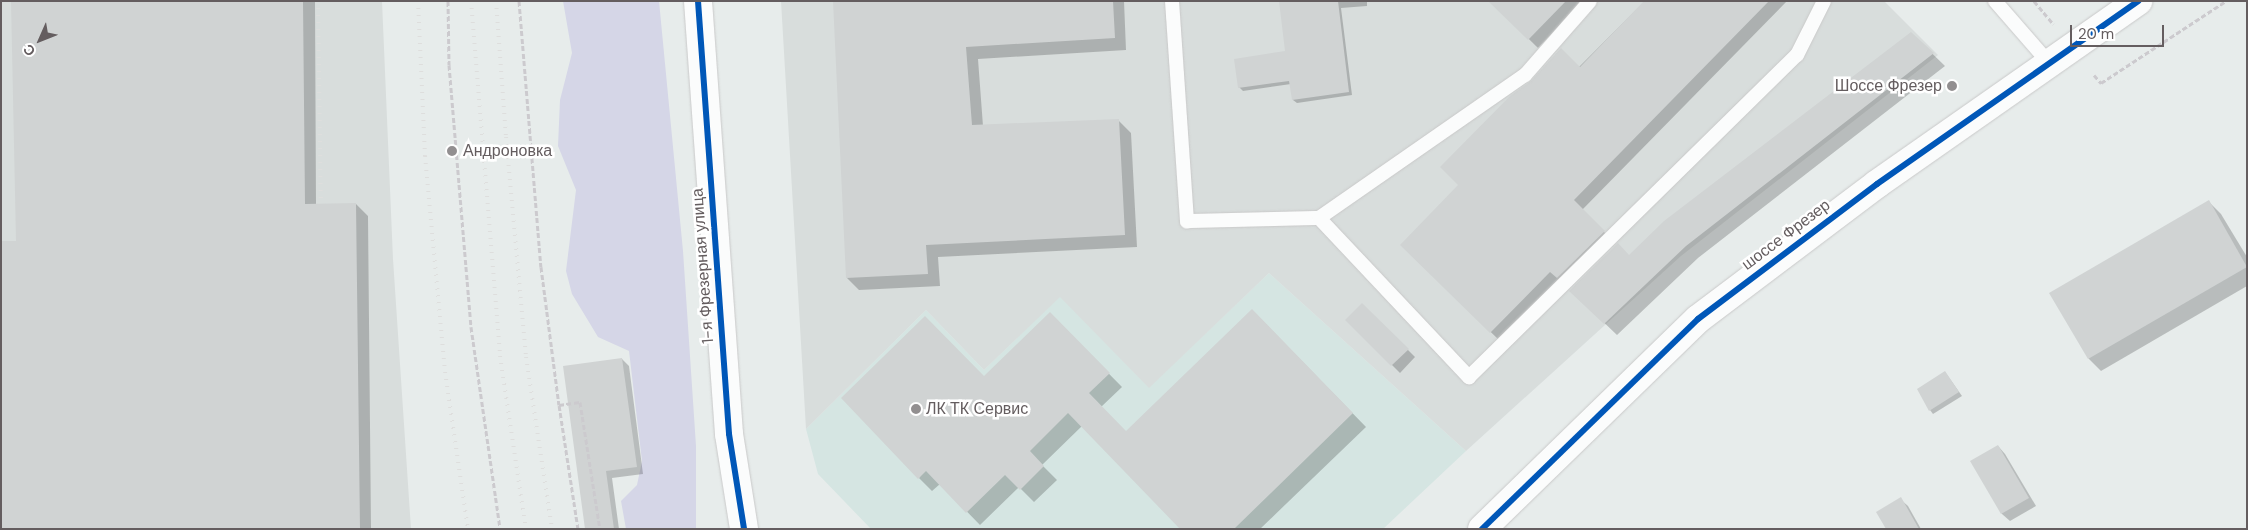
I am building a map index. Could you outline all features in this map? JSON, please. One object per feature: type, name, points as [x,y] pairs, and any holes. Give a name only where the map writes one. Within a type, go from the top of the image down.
[{"type":"street","name":"1-я Фрезерная улица","points":[[698,1],[729,434],[744,529]]},
{"type":"street","name":"шоссе Фрезер","points":[[1482,529],[1698,319],[1876,184],[2138,1]]},
{"type":"lane","points":[[1172,1],[1187,221],[1319,218],[1525,75],[1590,1]]},
{"type":"lane","points":[[1319,218],[1469,376],[1797,55],[1824,1]]},
{"type":"lane","points":[[1996,1],[2049,63]]},
{"type":"path","points":[[448,1],[449,65],[471,327],[500,529]]},
{"type":"path","points":[[519,1],[541,267],[578,529]]},
{"type":"path","points":[[2034,1],[2056,28]]},
{"type":"path","points":[[2094,75],[2101,83],[2226,1]]},
{"type":"path","points":[[559,405],[580,402],[600,529]]},
{"type":"shaded area","points":[[1,1],[382,1],[393,259],[411,529],[1,529]]},
{"type":"shaded area","points":[[563,1],[659,1],[683,251],[696,446],[696,529],[626,529],[621,501],[637,485],[642,461],[629,351],[598,337],[572,294],[566,271],[576,190],[558,146],[560,100],[572,53]]},
{"type":"shaded area","points":[[781,1],[1884,1],[1938,55],[1681,256],[1466,451],[1269,273],[1149,388],[1060,297],[984,370],[926,310],[806,429]]},
{"type":"shaded area","points":[[1269,273],[1466,451],[1383,529],[871,529],[818,474],[806,429],[926,310],[984,370],[1060,296],[1149,387]]},
{"type":"building","points":[[11,1],[303,1],[305,204],[356,203],[360,529],[1,529],[1,241],[16,241]]},
{"type":"building","points":[[833,1],[1113,1],[1115,38],[966,47],[972,125],[1119,119],[1125,235],[926,245],[928,274],[846,278]]},
{"type":"building","points":[[1279,1],[1338,1],[1349,92],[1292,100],[1289,81],[1238,88],[1234,59],[1285,51]]},
{"type":"building","points":[[1488,1],[1566,1],[1528,40]]},
{"type":"building","points":[[1644,1],[1769,1],[1574,200],[1605,231],[1557,278],[1550,272],[1490,333],[1400,245],[1458,185],[1440,167],[1510,96],[1531,81],[1561,48],[1580,67]]},
{"type":"building","points":[[1911,32],[1934,53],[1686,246],[1604,324],[1569,291],[1618,243],[1629,255],[1664,221]]},
{"type":"building","points":[[2209,200],[2247,267],[2088,359],[2049,293]]},
{"type":"building","points":[[1362,303],[1409,349],[1391,366],[1345,320]]},
{"type":"building","points":[[1252,309],[1353,413],[1234,529],[1180,529],[1068,413],[1030,451],[1044,466],[1020,490],[1005,475],[966,513],[926,471],[918,479],[841,398],[925,316],[984,376],[1050,312],[1110,373],[1089,393],[1126,431]]},
{"type":"building","points":[[622,358],[637,467],[606,471],[614,529],[585,529],[563,366]]},
{"type":"building","points":[[1945,371],[1959,392],[1929,411],[1917,389]]},
{"type":"building","points":[[1998,445],[2029,498],[2001,514],[1970,461]]},
{"type":"building","points":[[1901,497],[1919,529],[1886,529],[1876,512]]},
{"type":"railway","points":[[318,1],[321,204]]},
{"type":"railway","points":[[418,1],[425,156],[445,372],[468,529]]},
{"type":"railway","points":[[471,1],[500,356],[526,529]]},
{"type":"railway","points":[[496,1],[526,357],[552,529]]},
{"type":"cycle path","points":[[698,1],[729,434],[744,529]]},
{"type":"cycle path","points":[[1482,529],[1698,319],[1877,184],[2138,1]]},
{"type":"place","name":"Шоссе Фрезер","points":[[1952,86]]},
{"type":"place","name":"Андроновка","points":[[452,151]]},
{"type":"place","name":"ЛК ТК Сервис","points":[[916,409]]}]
